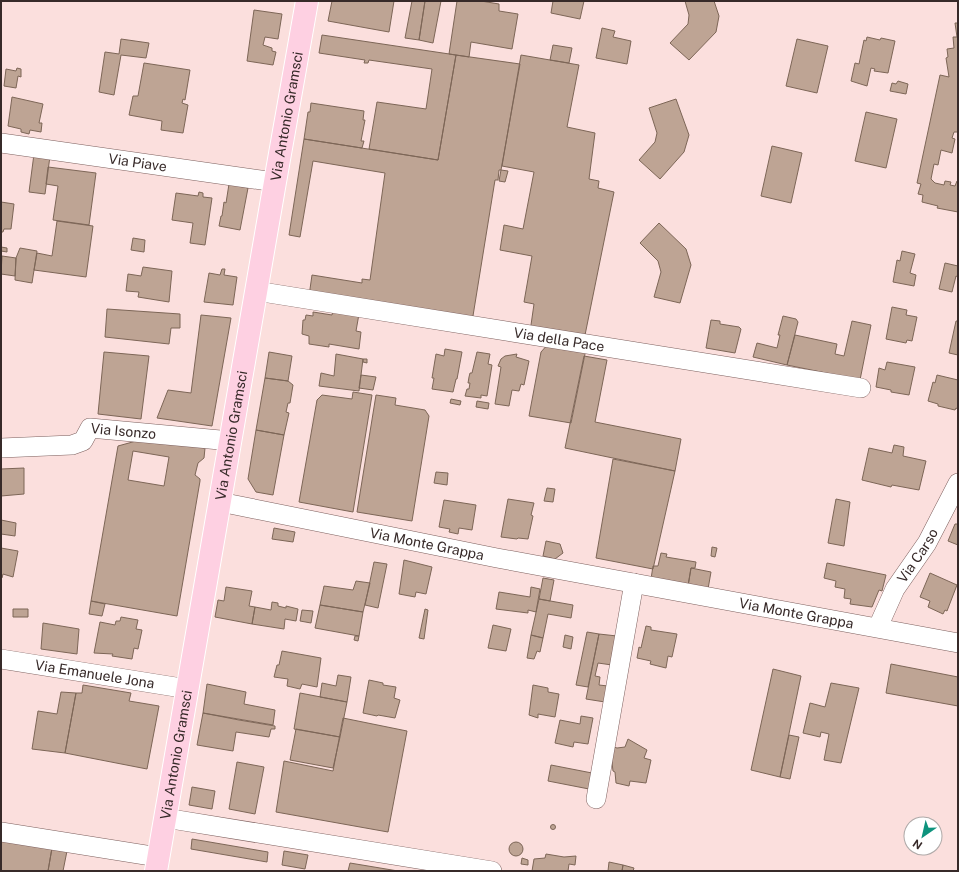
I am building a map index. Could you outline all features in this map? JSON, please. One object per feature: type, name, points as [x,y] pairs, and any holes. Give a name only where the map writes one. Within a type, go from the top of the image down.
[{"type":"main road","name":"Via Antonio Gramsci","points":[[157,864],[307,1]]},
{"type":"street","name":"Via Piave","points":[[1,143],[275,182]]},
{"type":"street","name":"Via della Pace","points":[[256,291],[861,388]]},
{"type":"street","name":"Via Isonzo","points":[[1,448],[72,445],[83,441],[90,428],[231,441]]},
{"type":"street","name":"Via Carso","points":[[878,627],[895,589],[927,543],[958,483]]},
{"type":"street","name":"Via Monte Grappa","points":[[220,502],[497,558],[878,627],[958,643]]},
{"type":"street","points":[[596,799],[634,583]]},
{"type":"street","name":"Via Emanuele Jona","points":[[1,659],[188,689]]},
{"type":"street","points":[[165,818],[492,871]]},
{"type":"street","points":[[1,832],[157,864]]},
{"type":"building","points":[[332,1],[394,1],[389,32],[328,21]]},
{"type":"building","points":[[412,1],[425,1],[419,40],[405,38]]},
{"type":"building","points":[[425,1],[441,1],[433,43],[419,40]]},
{"type":"building","points":[[457,1],[481,1],[499,4],[499,11],[518,14],[512,49],[471,42],[469,57],[449,54]]},
{"type":"building","points":[[553,1],[584,1],[580,19],[551,13]]},
{"type":"building","points":[[685,1],[714,1],[719,16],[716,32],[689,60],[670,43],[688,24],[689,15]]},
{"type":"building","points":[[254,10],[282,14],[278,39],[265,37],[263,45],[272,48],[272,51],[276,52],[273,65],[247,61]]},
{"type":"building","points":[[955,23],[958,23],[958,132],[954,132],[952,138],[955,139],[952,153],[941,150],[938,165],[934,164],[931,179],[935,183],[944,185],[945,181],[951,182],[950,185],[955,186],[958,181],[958,212],[937,208],[938,206],[922,202],[923,195],[918,194],[921,184],[917,183],[940,75],[949,77],[946,58],[948,57],[947,49],[954,48],[953,37],[957,37]]},
{"type":"building","points":[[602,28],[615,31],[613,37],[631,41],[627,64],[596,58]]},
{"type":"building","points":[[322,35],[456,55],[438,160],[369,149],[377,102],[426,109],[432,69],[369,60],[368,63],[364,63],[365,60],[319,53]]},
{"type":"building","points":[[867,37],[895,41],[888,73],[874,71],[875,69],[871,68],[867,86],[851,81],[855,63],[859,64],[864,40],[866,41]]},
{"type":"building","points":[[121,39],[149,43],[146,58],[121,55],[114,95],[99,92],[105,52],[119,54]]},
{"type":"building","points":[[797,39],[828,46],[817,93],[786,86]]},
{"type":"building","points":[[553,45],[572,48],[569,63],[550,60]]},
{"type":"building","points":[[456,55],[520,64],[501,170],[499,170],[498,180],[495,180],[472,322],[309,296],[312,275],[362,283],[362,279],[370,280],[385,173],[313,161],[300,237],[289,235],[304,139],[438,160]]},
{"type":"building","points":[[521,55],[579,65],[567,127],[595,133],[589,179],[599,181],[598,188],[614,192],[584,340],[530,332],[534,304],[524,302],[532,256],[500,250],[504,225],[523,229],[534,172],[502,166]]},
{"type":"building","points":[[144,63],[190,70],[185,100],[183,99],[182,103],[188,105],[183,133],[161,130],[162,121],[129,115],[133,96],[138,96]]},
{"type":"building","points":[[17,68],[21,69],[21,77],[18,76],[16,88],[4,86],[6,69],[16,71]]},
{"type":"building","points":[[898,81],[908,84],[906,94],[890,91],[892,83],[896,84]]},
{"type":"building","points":[[12,97],[43,104],[39,123],[42,123],[41,132],[30,130],[29,134],[21,132],[21,129],[8,126]]},
{"type":"building","points":[[676,99],[689,135],[684,152],[660,179],[639,160],[655,142],[657,133],[649,108]]},
{"type":"building","points":[[311,103],[364,111],[363,120],[365,120],[361,141],[364,141],[362,148],[304,139],[308,112],[310,112]]},
{"type":"building","points":[[866,112],[897,119],[886,168],[855,161]]},
{"type":"building","points":[[772,146],[802,153],[791,203],[761,196]]},
{"type":"building","points":[[34,154],[50,156],[45,194],[29,192]]},
{"type":"building","points":[[48,167],[96,173],[89,225],[53,220],[58,186],[46,184]]},
{"type":"building","points":[[501,170],[508,171],[505,182],[499,181]]},
{"type":"building","points":[[229,184],[248,188],[240,230],[219,226],[224,202],[226,203]]},
{"type":"building","points":[[199,192],[203,193],[203,197],[212,198],[205,245],[190,243],[193,223],[172,220],[176,193],[198,196]]},
{"type":"building","points":[[1,202],[14,204],[11,229],[4,229],[3,232],[1,232]]},
{"type":"building","points":[[57,221],[93,226],[86,277],[34,270],[37,253],[52,256]]},
{"type":"building","points":[[659,223],[686,249],[691,265],[680,303],[654,297],[661,272],[658,261],[640,243]]},
{"type":"building","points":[[133,238],[145,240],[144,252],[131,250]]},
{"type":"building","points":[[1,247],[7,248],[7,252],[1,251]]},
{"type":"building","points":[[20,248],[37,251],[32,283],[15,280],[16,258]]},
{"type":"building","points":[[902,251],[915,254],[910,273],[916,275],[914,286],[893,282],[897,260],[900,261]]},
{"type":"building","points":[[2,256],[16,258],[15,276],[1,274]]},
{"type":"building","points":[[945,263],[958,266],[958,277],[956,276],[952,292],[939,289]]},
{"type":"building","points":[[143,267],[172,271],[169,302],[138,297],[139,292],[126,291],[128,274],[141,276]]},
{"type":"building","points":[[222,269],[225,269],[224,275],[237,277],[233,305],[204,302],[209,273],[220,275]]},
{"type":"building","points":[[892,307],[907,310],[906,315],[917,317],[912,341],[907,340],[906,343],[886,339]]},
{"type":"building","points":[[107,309],[180,314],[180,328],[171,328],[169,344],[105,337]]},
{"type":"building","points":[[333,310],[359,314],[356,331],[361,332],[359,349],[329,344],[329,347],[309,344],[309,336],[302,334],[303,320],[305,320],[306,315],[313,316],[313,312],[332,315]]},
{"type":"building","points":[[201,315],[231,318],[212,426],[157,418],[168,390],[191,393]]},
{"type":"building","points":[[783,316],[796,319],[798,322],[787,365],[753,357],[757,343],[777,348],[780,335],[778,335]]},
{"type":"building","points":[[711,320],[720,321],[720,324],[739,327],[741,329],[735,353],[706,348]]},
{"type":"building","points":[[852,321],[871,325],[860,380],[787,365],[795,335],[837,344],[835,354],[844,356]]},
{"type":"building","points":[[956,321],[958,321],[958,355],[949,353]]},
{"type":"building","points":[[549,343],[586,349],[571,423],[529,416],[541,352]]},
{"type":"building","points":[[445,349],[462,352],[453,392],[432,389],[434,378],[432,378],[436,354],[444,356]]},
{"type":"building","points":[[104,352],[149,356],[141,419],[98,414]]},
{"type":"building","points":[[269,352],[292,356],[288,381],[265,378]]},
{"type":"building","points":[[477,352],[490,354],[488,364],[492,365],[487,396],[481,395],[481,398],[465,396],[467,389],[469,389],[469,377],[470,373],[472,373]]},
{"type":"building","points":[[336,354],[363,359],[359,391],[319,386],[321,373],[334,376]]},
{"type":"building","points":[[517,354],[516,357],[529,361],[524,385],[521,384],[519,391],[512,390],[509,406],[495,404],[501,367],[498,366],[501,359],[505,356]]},
{"type":"building","points":[[584,356],[607,360],[595,422],[681,439],[675,471],[565,448]]},
{"type":"building","points":[[363,359],[367,359],[367,363],[363,362]]},
{"type":"building","points":[[887,362],[915,367],[909,395],[891,392],[891,390],[876,387],[879,368],[885,370]]},
{"type":"building","points":[[361,375],[376,377],[373,390],[359,388]]},
{"type":"building","points":[[937,375],[958,380],[958,409],[956,408],[955,410],[938,406],[938,404],[928,401],[933,382],[935,383]]},
{"type":"building","points":[[265,378],[288,381],[293,385],[290,403],[288,403],[286,412],[289,413],[284,435],[256,430]]},
{"type":"building","points":[[353,392],[372,395],[353,512],[299,502],[317,400],[322,395],[352,399]]},
{"type":"building","points":[[376,395],[396,398],[395,405],[425,410],[429,416],[412,521],[357,512]]},
{"type":"building","points":[[451,399],[461,401],[460,405],[450,403]]},
{"type":"building","points":[[477,401],[489,403],[488,409],[476,407]]},
{"type":"building","points":[[256,430],[284,435],[273,495],[256,492],[248,479]]},
{"type":"building","points":[[147,438],[205,448],[204,458],[198,463],[195,475],[200,479],[200,481],[177,616],[91,601],[118,446]],"holes":[[[133,451],[169,457],[164,486],[128,480]]]},
{"type":"building","points":[[894,445],[904,447],[903,456],[926,461],[919,490],[892,485],[891,487],[862,480],[869,448],[892,453]]},
{"type":"building","points":[[613,459],[675,471],[653,569],[596,558]]},
{"type":"building","points":[[24,468],[24,494],[1,496],[1,469]]},
{"type":"building","points":[[436,472],[448,473],[447,485],[434,483]]},
{"type":"building","points":[[547,488],[555,489],[553,502],[544,501]]},
{"type":"building","points":[[508,499],[534,503],[528,539],[501,537]]},
{"type":"building","points":[[836,499],[850,502],[844,546],[828,543]]},
{"type":"building","points":[[444,500],[476,505],[472,530],[459,528],[458,534],[449,532],[450,529],[439,527]]},
{"type":"building","points":[[1,520],[16,523],[15,536],[1,534]]},
{"type":"building","points":[[955,524],[958,524],[958,545],[948,541]]},
{"type":"building","points":[[274,528],[295,532],[293,542],[272,539]]},
{"type":"building","points":[[546,541],[560,544],[563,553],[555,559],[543,556]]},
{"type":"building","points":[[712,547],[717,548],[715,557],[711,556]]},
{"type":"building","points":[[1,548],[18,551],[13,577],[3,574],[1,578]]},
{"type":"building","points":[[661,553],[667,554],[666,557],[696,562],[695,568],[691,568],[688,586],[651,579],[653,566],[658,566]]},
{"type":"building","points":[[404,560],[432,567],[426,594],[416,592],[415,597],[399,594]]},
{"type":"building","points":[[374,562],[387,564],[378,608],[365,605]]},
{"type":"building","points":[[827,563],[886,575],[882,591],[879,590],[872,607],[850,604],[851,599],[844,598],[845,589],[835,587],[836,581],[824,578]]},
{"type":"building","points":[[691,568],[711,572],[708,589],[688,586]]},
{"type":"building","points":[[930,573],[957,585],[947,611],[945,610],[943,614],[928,607],[930,601],[920,597]]},
{"type":"building","points":[[543,578],[554,580],[550,601],[539,599]]},
{"type":"building","points":[[356,581],[370,583],[363,612],[320,605],[324,586],[353,590]]},
{"type":"building","points":[[226,587],[252,591],[249,606],[255,607],[252,624],[215,617],[218,600],[224,601]]},
{"type":"building","points":[[531,587],[540,589],[536,612],[528,610],[528,613],[496,609],[499,592],[530,597]]},
{"type":"building","points":[[539,599],[573,605],[571,618],[548,614],[543,638],[531,635]]},
{"type":"building","points":[[91,601],[105,604],[102,616],[89,614]]},
{"type":"building","points":[[272,602],[278,603],[278,606],[298,609],[296,621],[285,619],[284,629],[252,624],[255,607],[271,610]]},
{"type":"building","points":[[320,605],[363,612],[359,636],[315,628]]},
{"type":"building","points":[[13,609],[28,609],[28,617],[13,617]]},
{"type":"building","points":[[425,609],[428,610],[424,639],[419,638]]},
{"type":"building","points":[[302,610],[313,611],[311,623],[300,621]]},
{"type":"building","points":[[121,617],[138,620],[136,629],[142,630],[138,649],[134,648],[132,659],[112,656],[113,654],[94,653],[100,622],[115,625],[116,621],[120,621]]},
{"type":"building","points":[[43,623],[79,629],[77,654],[41,649]]},
{"type":"building","points":[[493,625],[511,629],[506,651],[488,648]]},
{"type":"building","points":[[646,626],[651,627],[651,630],[677,634],[672,657],[668,656],[666,668],[650,664],[651,661],[637,658]]},
{"type":"building","points":[[587,632],[599,634],[588,687],[576,685]]},
{"type":"building","points":[[599,634],[617,636],[612,665],[598,663],[595,676],[600,677],[599,685],[608,686],[605,702],[586,699]]},
{"type":"building","points":[[531,635],[543,638],[540,652],[537,651],[534,659],[527,658]]},
{"type":"building","points":[[565,635],[573,637],[571,649],[563,647]]},
{"type":"building","points":[[355,636],[359,636],[358,641],[354,640]]},
{"type":"building","points":[[282,651],[321,658],[317,687],[302,684],[300,689],[287,686],[288,679],[274,677],[277,665],[279,665]]},
{"type":"building","points":[[891,664],[958,677],[958,706],[886,693]]},
{"type":"building","points":[[773,669],[801,676],[780,777],[751,770]]},
{"type":"building","points":[[338,675],[351,677],[347,702],[320,697],[322,683],[336,686]]},
{"type":"building","points":[[369,680],[383,683],[383,685],[396,687],[394,698],[400,700],[395,718],[363,713]]},
{"type":"building","points":[[831,683],[859,688],[841,763],[824,760],[829,734],[821,732],[820,737],[803,733],[810,703],[825,707]]},
{"type":"building","points":[[207,684],[246,692],[244,704],[275,710],[273,725],[203,713]]},
{"type":"building","points":[[83,685],[131,693],[129,701],[159,706],[147,769],[65,753],[76,693],[82,693]]},
{"type":"building","points":[[533,685],[548,688],[548,692],[559,694],[555,717],[538,714],[538,718],[529,715]]},
{"type":"building","points":[[61,692],[76,693],[65,753],[32,749],[38,711],[57,714]]},
{"type":"building","points":[[300,693],[347,702],[340,737],[294,729]]},
{"type":"building","points":[[203,713],[275,726],[275,729],[271,729],[269,737],[236,732],[233,751],[197,745]]},
{"type":"building","points":[[581,716],[593,718],[588,744],[574,742],[573,747],[555,743],[560,720],[580,724]]},
{"type":"building","points":[[343,718],[407,731],[388,832],[276,812],[284,761],[333,771]]},
{"type":"building","points":[[296,729],[340,737],[333,768],[290,760]]},
{"type":"building","points":[[789,735],[799,737],[790,779],[780,777]]},
{"type":"building","points":[[628,739],[647,750],[644,758],[651,760],[646,783],[630,781],[629,786],[616,783],[610,746],[617,748],[625,747]]},
{"type":"building","points":[[237,762],[264,767],[255,814],[229,809]]},
{"type":"building","points":[[551,765],[592,773],[589,789],[548,781]]},
{"type":"building","points":[[192,787],[215,791],[212,809],[189,805]]},
{"type":"building","points":[[553,824],[556,827],[553,830],[550,827]]},
{"type":"building","points":[[1,839],[52,848],[48,871],[1,871]]},
{"type":"building","points":[[192,839],[268,852],[267,862],[191,849]]},
{"type":"building","points":[[516,842],[521,844],[523,849],[521,854],[516,856],[511,854],[509,849],[511,844]]},
{"type":"building","points":[[52,848],[67,851],[63,871],[48,871]]},
{"type":"building","points":[[284,851],[308,855],[305,869],[282,865]]},
{"type":"building","points":[[546,854],[564,857],[576,856],[575,865],[569,864],[568,871],[532,871],[534,859],[545,858]]},
{"type":"building","points":[[522,858],[528,860],[528,865],[521,864]]},
{"type":"building","points":[[609,862],[623,865],[622,871],[608,871]]},
{"type":"building","points":[[350,863],[398,871],[348,871]]},
{"type":"building","points":[[623,865],[634,868],[633,871],[622,871]]}]
